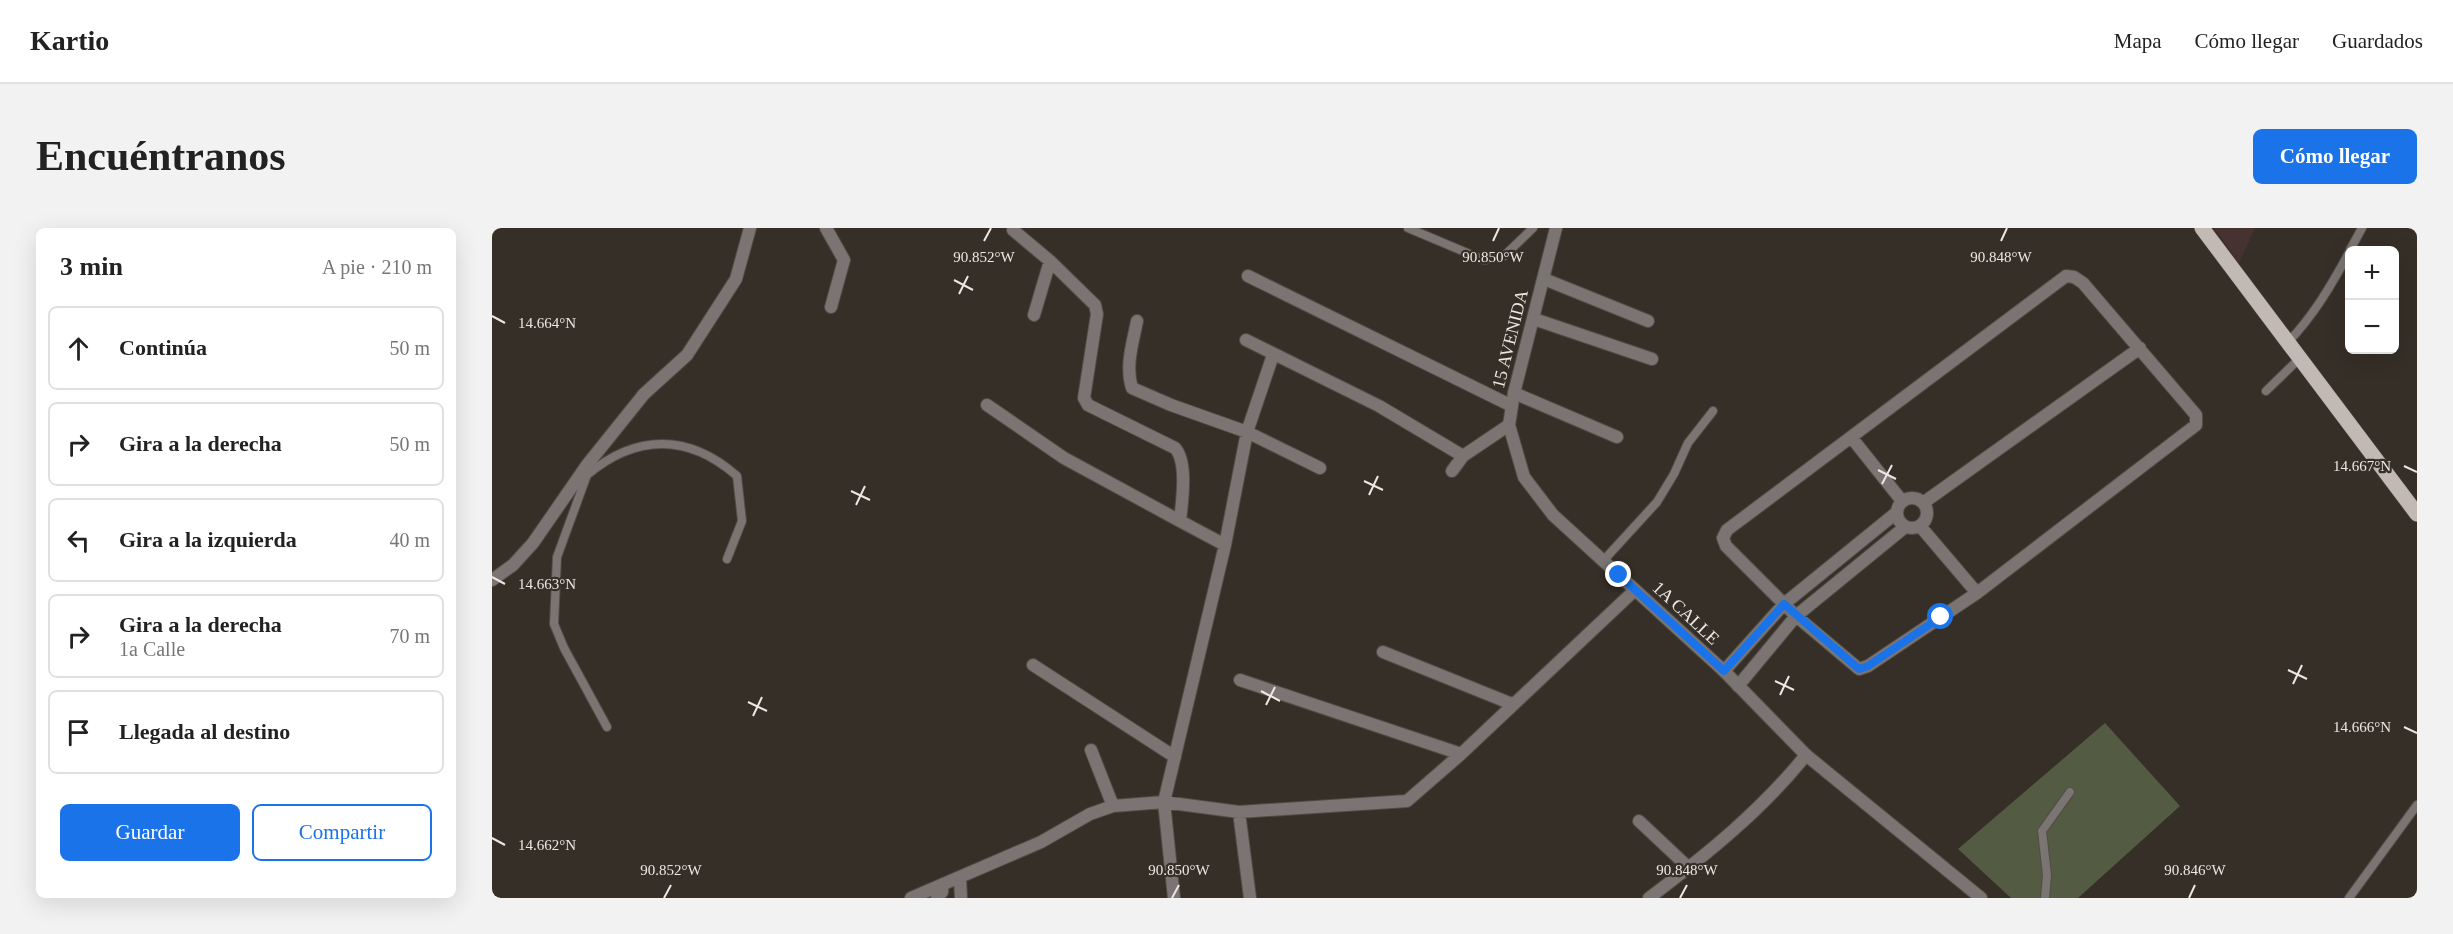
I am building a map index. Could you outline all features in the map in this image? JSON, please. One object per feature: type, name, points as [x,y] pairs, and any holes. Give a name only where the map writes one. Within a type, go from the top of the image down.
[{"type":"main road","points":[[2202,228],[2417,514]]},
{"type":"street","points":[[492,580],[513,566],[533,543],[644,394],[687,355],[736,279],[750,228]]},
{"type":"street","points":[[826,228],[844,260],[831,307]]},
{"type":"street","name":"15 AVENIDA","points":[[1509,425],[1514,393],[1556,228]]},
{"type":"street","points":[[1013,230],[1050,261],[1095,305],[1097,314],[1084,398],[1088,405],[1175,448],[1181,454],[1183,465],[1180,521]]},
{"type":"street","points":[[1034,315],[1050,261]]},
{"type":"street","points":[[1248,276],[1512,406]]},
{"type":"street","points":[[2066,276],[2074,277],[2083,283],[2140,348],[2196,415],[2196,425],[1977,593],[1868,666],[1859,669],[1796,616],[1726,546],[1723,538],[1727,530],[2066,276]]},
{"type":"street","points":[[1544,279],[1648,321]]},
{"type":"street","points":[[1534,319],[1652,359]]},
{"type":"street","points":[[1137,321],[1129,357],[1129,380],[1132,388],[1171,405],[1247,432],[1320,468]]},
{"type":"street","points":[[1246,340],[1378,406],[1463,456]]},
{"type":"street","points":[[1923,503],[2140,348]]},
{"type":"street","points":[[1174,898],[1164,802],[1225,545],[1247,432],[1273,355]]},
{"type":"street","points":[[1514,393],[1617,437]]},
{"type":"street","points":[[987,405],[1064,458],[1225,545]]},
{"type":"street","points":[[1452,471],[1463,456],[1509,425]]},
{"type":"street","name":"1A CALLE","points":[[1509,425],[1524,477],[1553,515],[1724,671],[1806,755],[1981,898]]},
{"type":"street","points":[[1851,436],[1902,501]]},
{"type":"street","points":[[1896,513],[1900,523],[1915,528],[1920,526],[1926,518],[1926,508],[1916,498],[1902,501]]},
{"type":"street","points":[[1724,671],[1784,604],[1896,513],[1902,501]]},
{"type":"street","points":[[1738,686],[1796,616],[1905,526]]},
{"type":"street","points":[[1920,526],[1977,593]]},
{"type":"street","points":[[911,898],[1041,842],[1090,814],[1113,806],[1164,802],[1239,812],[1402,802],[1414,796],[1461,754],[1635,590]]},
{"type":"street","points":[[1383,652],[1512,704]]},
{"type":"street","points":[[1033,665],[1175,757]]},
{"type":"street","points":[[1240,680],[1461,754]]},
{"type":"street","points":[[1091,750],[1113,806]]},
{"type":"street","points":[[1649,898],[1717,846],[1782,786],[1806,755]]},
{"type":"street","points":[[1239,812],[1250,898]]},
{"type":"street","points":[[1639,821],[1689,868]]},
{"type":"street","points":[[960,878],[961,898]]},
{"type":"street","points":[[937,898],[942,892],[943,884]]},
{"type":"lane","points":[[1408,228],[1466,255],[1484,260],[1504,256],[1533,228]]},
{"type":"lane","points":[[2353,246],[2362,228]]},
{"type":"lane","points":[[2287,343],[2303,327],[2345,260]]},
{"type":"lane","points":[[2266,391],[2299,359]]},
{"type":"lane","points":[[1603,561],[1657,502],[1674,474],[1688,442],[1713,411]]},
{"type":"lane","points":[[607,727],[564,648],[554,624],[557,557],[587,470],[644,444],[674,444],[717,459],[737,476],[742,521],[727,559]]},
{"type":"lane","points":[[2044,898],[2047,875],[2043,831],[2070,792]]},
{"type":"lane","points":[[2349,898],[2417,805]]},
{"type":"shaded area","points":[[2214,228],[2255,228],[2239,263]]},
{"type":"green space","points":[[2105,723],[2180,806],[2078,898],[2011,898],[1958,849]]},
{"type":"route","points":[[1619,575],[1724,671],[1784,604],[1859,669],[1868,666],[1941,617]]}]
